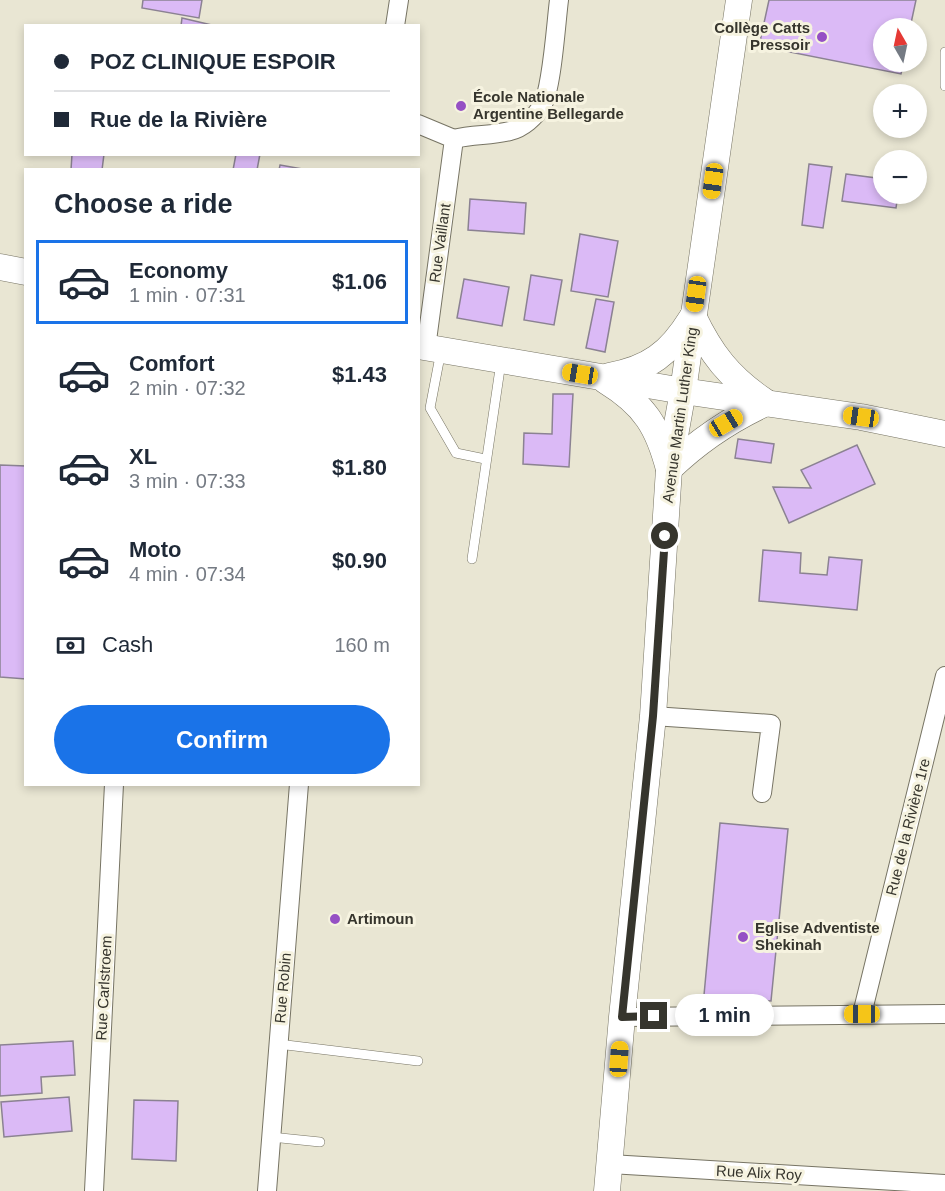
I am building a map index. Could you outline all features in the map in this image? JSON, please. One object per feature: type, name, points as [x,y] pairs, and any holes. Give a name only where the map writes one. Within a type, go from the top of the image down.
[{"type":"main road","name":"Avenue Martin Luther King","points":[[607,1191],[622,1017],[653,716],[669,469],[683,391],[739,0]]},
{"type":"main road","points":[[0,267],[24,272]]},
{"type":"main road","points":[[600,377],[629,372],[655,360],[677,341],[693,316]]},
{"type":"main road","points":[[693,316],[706,343],[722,366],[743,387],[766,403]]},
{"type":"main road","points":[[429,348],[683,391],[861,417],[945,434]]},
{"type":"main road","points":[[600,377],[625,393],[646,414],[661,440],[669,469],[690,448],[714,430],[766,403]]},
{"type":"street","points":[[395,24],[399,0]]},
{"type":"street","points":[[420,125],[454,139],[510,131],[522,126],[532,118],[543,104],[549,84],[559,0]]},
{"type":"street","name":"Rue Vaillant","points":[[429,348],[454,139]]},
{"type":"street","name":"Rue de la Rivière 1re","points":[[862,1014],[945,676]]},
{"type":"street","points":[[653,716],[771,724],[762,793]]},
{"type":"street","name":"Rue Carlstroem","points":[[94,1191],[114,786]]},
{"type":"street","name":"Rue Robin","points":[[267,1191],[299,786]]},
{"type":"street","points":[[622,1017],[945,1014]]},
{"type":"street","name":"Rue Alix Roy","points":[[610,1164],[945,1184]]},
{"type":"lane","points":[[945,52],[945,86]]},
{"type":"lane","points":[[429,348],[430,408],[456,453],[485,459]]},
{"type":"lane","points":[[472,559],[501,361]]},
{"type":"lane","points":[[278,1044],[418,1061]]},
{"type":"lane","points":[[271,1137],[320,1142]]},
{"type":"building","points":[[143,0],[202,0],[199,18],[142,8]]},
{"type":"building","name":"Collège Catts Pressoir","points":[[769,0],[916,0],[912,18],[873,18],[873,68],[759,46]]},
{"type":"building","points":[[182,18],[208,24],[181,24]]},
{"type":"building","points":[[72,156],[104,156],[102,168],[71,168]]},
{"type":"building","points":[[236,156],[260,156],[257,168],[233,168]]},
{"type":"building","points":[[809,164],[832,167],[823,228],[802,225]]},
{"type":"building","points":[[280,165],[297,168],[279,168]]},
{"type":"building","points":[[846,174],[873,178],[873,204],[897,204],[896,208],[842,201]]},
{"type":"building","points":[[470,199],[526,203],[524,234],[468,230]]},
{"type":"building","points":[[580,234],[618,241],[608,297],[571,291]]},
{"type":"building","points":[[531,275],[562,280],[554,325],[524,320]]},
{"type":"building","points":[[464,279],[509,287],[502,326],[457,318]]},
{"type":"building","points":[[596,299],[614,302],[605,352],[586,348]]},
{"type":"building","points":[[553,394],[573,394],[569,467],[523,464],[524,433],[552,434]]},
{"type":"building","points":[[738,439],[774,444],[771,463],[735,458]]},
{"type":"building","points":[[857,445],[875,484],[789,523],[773,487],[811,488],[801,470]]},
{"type":"building","points":[[0,465],[24,466],[24,679],[0,677]]},
{"type":"building","points":[[763,550],[801,553],[800,573],[827,575],[829,557],[862,560],[857,610],[759,601]]},
{"type":"building","points":[[720,823],[788,829],[771,1001],[704,995]]},
{"type":"building","points":[[73,1041],[75,1075],[41,1077],[42,1093],[0,1096],[0,1045]]},
{"type":"building","points":[[69,1097],[72,1131],[4,1137],[1,1102]]},
{"type":"building","points":[[134,1100],[178,1101],[176,1161],[132,1159]]},
{"type":"place","name":"Collège Catts Pressoir","points":[[822,37]]},
{"type":"place","name":"École Nationale Argentine Bellegarde","points":[[461,106]]},
{"type":"place","name":"Artimoun","points":[[335,919]]},
{"type":"place","name":"Eglise Adventiste Shekinah","points":[[743,937]]},
{"type":"route","points":[[654,1016],[622,1017],[653,716],[665,536]]}]
